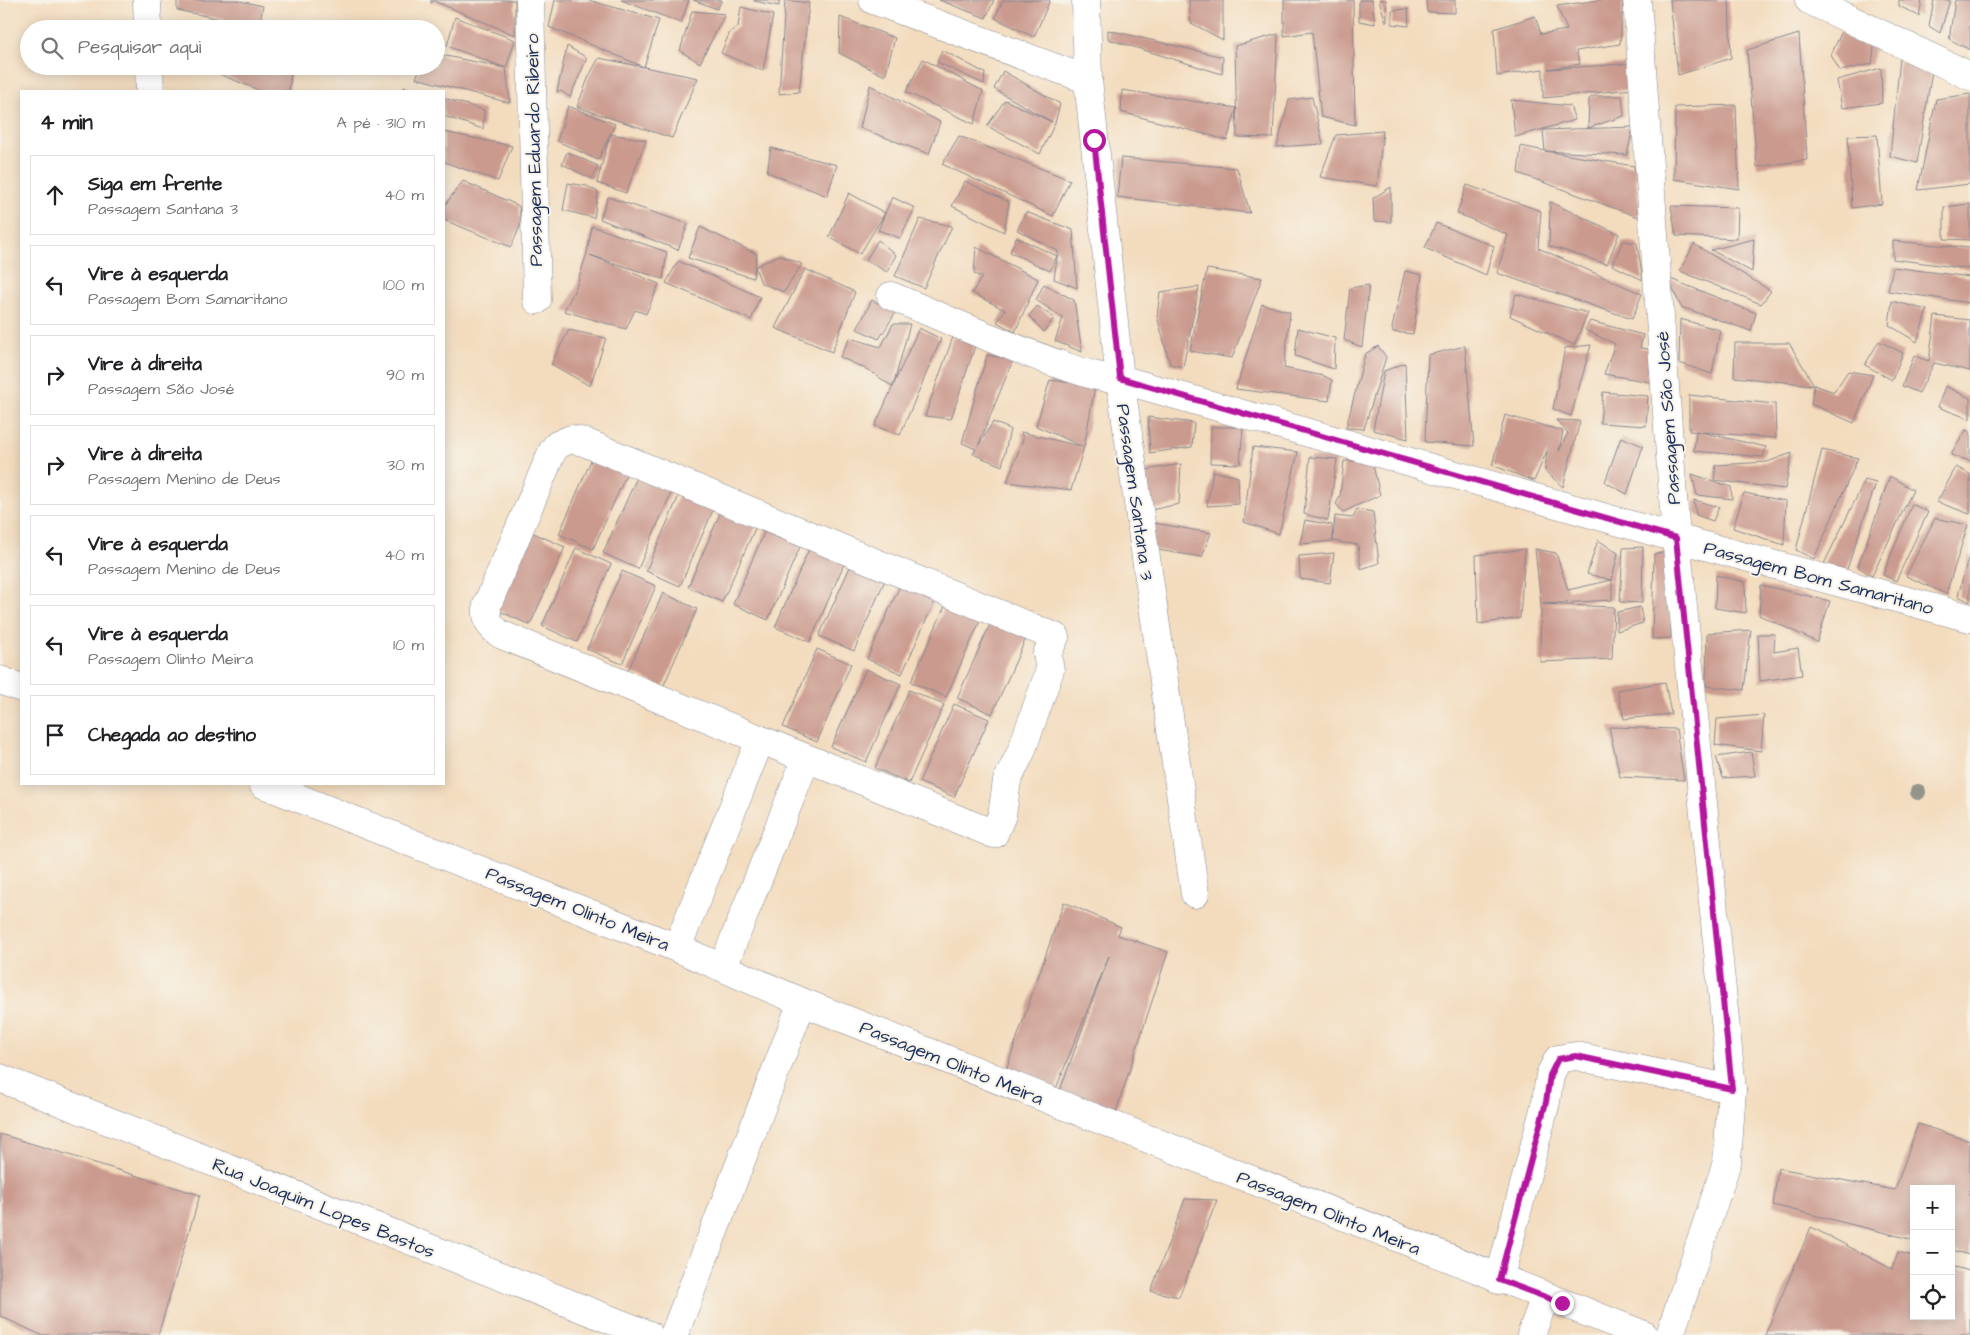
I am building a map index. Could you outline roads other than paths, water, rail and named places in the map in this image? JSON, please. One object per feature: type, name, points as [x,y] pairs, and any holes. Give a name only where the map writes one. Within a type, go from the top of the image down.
[{"type":"street","points":[[147,0],[148,20]]},
{"type":"street","name":"Passagem Eduardo Ribeiro","points":[[530,0],[536,300]]},
{"type":"street","points":[[873,0],[1088,80]]},
{"type":"street","name":"Passagem Santana 3","points":[[1086,0],[1088,80],[1120,378],[1195,894]]},
{"type":"street","name":"Passagem São José","points":[[1637,0],[1676,538],[1732,1089],[1727,1162],[1670,1335]]},
{"type":"street","points":[[1809,0],[1970,76]]},
{"type":"street","points":[[149,75],[150,90]]},
{"type":"street","name":"Passagem Bom Samaritano","points":[[891,296],[1034,356],[1110,379],[1120,378],[1676,538],[1970,618]]},
{"type":"street","points":[[571,439],[584,442],[1055,637],[1047,654],[1050,670],[1021,752],[1007,781],[1002,815],[994,834],[806,758],[502,635],[493,629],[488,621],[488,605],[557,445],[571,439]]},
{"type":"street","points":[[0,680],[20,688]]},
{"type":"street","points":[[677,948],[760,740]]},
{"type":"street","points":[[723,967],[806,758]]},
{"type":"street","name":"Passagem Olinto Meira","points":[[266,785],[677,948],[802,1002],[1499,1280],[1644,1335]]},
{"type":"street","points":[[674,1335],[802,1002]]},
{"type":"street","points":[[1499,1280],[1546,1102],[1550,1075],[1558,1059],[1576,1056],[1732,1089]]},
{"type":"street","name":"Rua Joaquim Lopes Bastos","points":[[0,1078],[649,1335]]},
{"type":"street","points":[[1530,1335],[1545,1297]]}]
